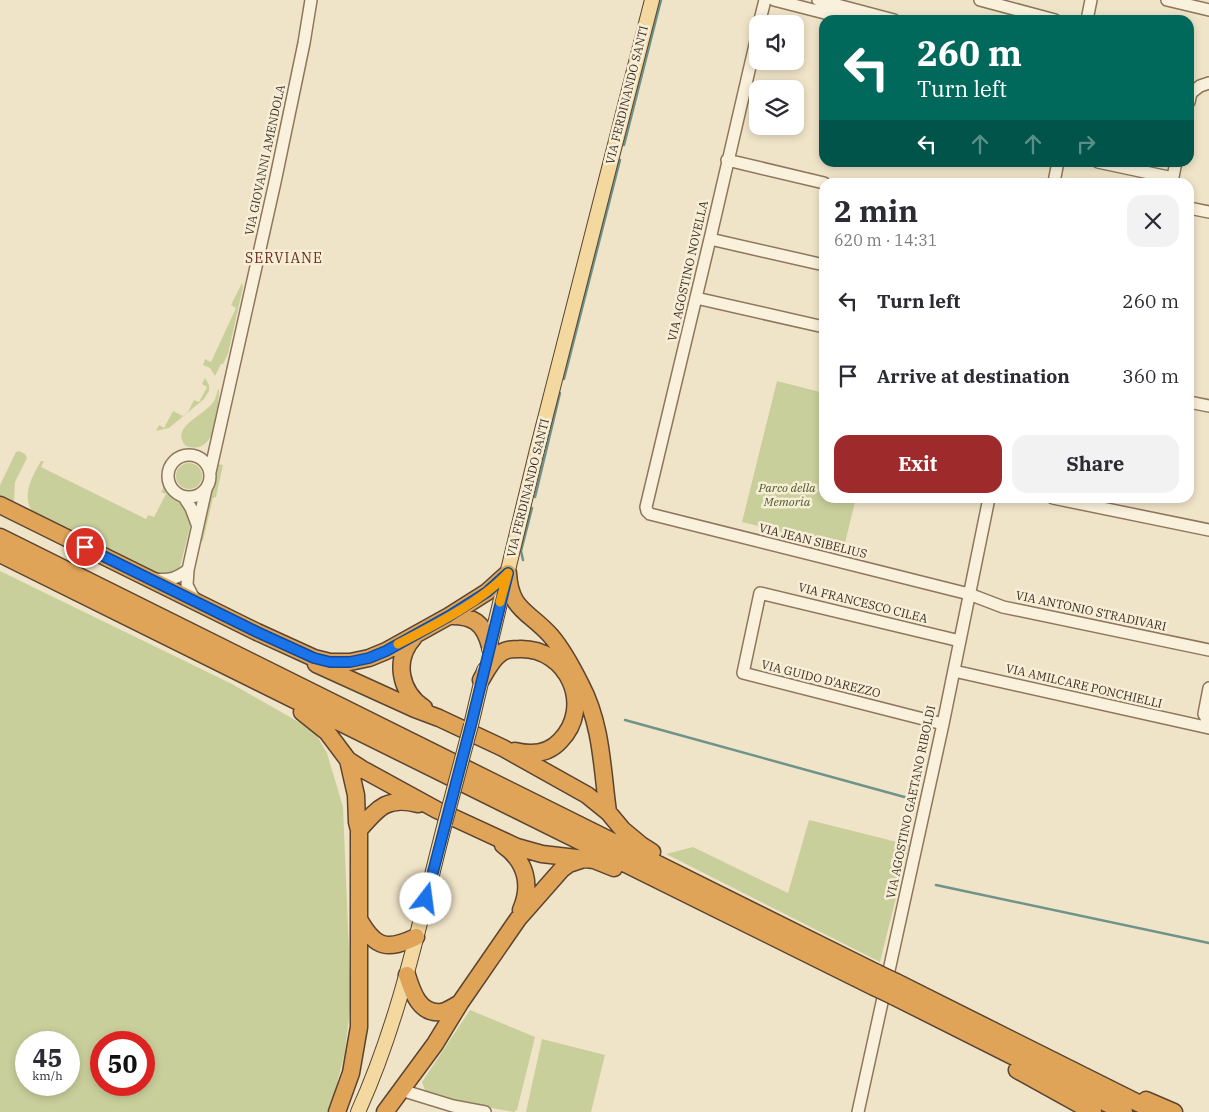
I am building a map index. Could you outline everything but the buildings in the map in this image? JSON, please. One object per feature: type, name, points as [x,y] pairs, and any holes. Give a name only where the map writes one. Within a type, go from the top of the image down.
[{"type":"highway","points":[[0,505],[257,632],[335,673],[503,748],[587,795],[608,812],[623,830],[641,845],[728,899]]},
{"type":"highway","points":[[0,538],[728,899],[876,980]]},
{"type":"highway","points":[[0,554],[666,884],[1043,1056],[1174,1112]]},
{"type":"highway","points":[[257,632],[314,658],[330,662],[350,662],[369,658],[449,616],[492,589],[508,573]]},
{"type":"highway","points":[[508,573],[508,587],[513,600],[553,638],[585,694],[593,714],[600,744],[608,812]]},
{"type":"highway","points":[[449,616],[465,616],[476,622],[484,630],[490,646]]},
{"type":"highway","points":[[417,634],[408,643],[402,660],[401,674],[403,682],[413,699],[439,718]]},
{"type":"highway","points":[[481,680],[501,652],[527,648],[541,652],[554,660],[571,681],[576,708],[574,721],[567,734],[557,744],[544,752],[529,754],[503,748]]},
{"type":"highway","points":[[282,693],[289,703],[314,720],[327,732],[348,760],[441,816]]},
{"type":"highway","points":[[337,1112],[351,1073],[358,1028],[359,830],[356,795],[348,760]]},
{"type":"highway","points":[[359,830],[373,813],[386,803],[404,800],[517,847],[542,854],[587,859],[609,865],[651,885],[666,884]]},
{"type":"highway","points":[[491,836],[512,852],[524,869],[527,892],[518,919]]},
{"type":"highway","points":[[386,1112],[400,1090],[435,1044],[460,1003],[518,919],[562,869],[576,861],[587,859]]},
{"type":"highway","points":[[360,921],[369,937],[379,943],[390,946],[416,938]]},
{"type":"highway","points":[[407,975],[416,1000],[428,1010],[442,1012],[460,1003]]},
{"type":"highway","points":[[895,989],[998,1048],[1124,1112]]},
{"type":"highway","points":[[998,1048],[1008,1066],[1093,1112]]},
{"type":"highway","points":[[1043,1056],[1156,1112]]},
{"type":"main road","name":"VIA FERDINANDO SANTI","points":[[382,1057],[407,975],[441,816],[471,725],[650,2]]},
{"type":"main road","points":[[358,1112],[382,1057]]},
{"type":"main road","points":[[369,1112],[382,1057]]},
{"type":"street","name":"VIA GIOVANNI AMENDOLA","points":[[210,472],[277,172],[311,0]]},
{"type":"street","points":[[761,15],[765,0]]},
{"type":"street","points":[[774,0],[832,15]]},
{"type":"street","points":[[818,0],[875,15]]},
{"type":"street","points":[[980,0],[1036,15]]},
{"type":"street","points":[[1088,15],[1090,0]]},
{"type":"street","points":[[1167,0],[1209,10]]},
{"type":"street","name":"VIA AGOSTINO NOVELLA","points":[[650,514],[646,507],[749,70]]},
{"type":"street","points":[[1194,91],[1209,83]]},
{"type":"street","points":[[728,160],[819,182]]},
{"type":"street","points":[[1119,167],[1165,178]]},
{"type":"street","points":[[1194,209],[1209,212]]},
{"type":"street","points":[[710,239],[819,263]]},
{"type":"street","points":[[696,298],[819,326]]},
{"type":"street","points":[[1194,403],[1209,406]]},
{"type":"street","points":[[198,456],[217,443]]},
{"type":"street","points":[[184,497],[198,496],[210,483],[210,472],[207,464],[198,456],[180,457],[174,461],[168,471],[170,486],[175,492],[184,497],[191,508],[197,524]]},
{"type":"street","points":[[200,604],[192,595],[188,585],[188,570],[206,489]]},
{"type":"street","name":"VIA AGOSTINO GAETANO RIBOLDI","points":[[858,1112],[943,724],[988,503]]},
{"type":"street","points":[[1099,503],[1209,530]]},
{"type":"street","name":"VIA JEAN SIBELIUS","points":[[650,514],[969,594]]},
{"type":"street","points":[[148,579],[167,581],[177,578],[188,570]]},
{"type":"street","name":"VIA FRANCESCO CILEA","points":[[760,593],[960,641]]},
{"type":"street","name":"VIA GUIDO D'AREZZO","points":[[760,593],[743,673],[943,724]]},
{"type":"street","name":"VIA ANTONIO STRADIVARI","points":[[969,594],[1003,607],[1209,650]]},
{"type":"street","name":"VIA AMILCARE PONCHIELLI","points":[[954,671],[1209,728]]},
{"type":"street","points":[[1209,688],[1204,714],[1209,723]]},
{"type":"street","points":[[400,1090],[453,1106],[485,1112]]},
{"type":"green space","points":[[242,283],[243,287],[228,354],[215,376],[210,368],[203,365],[205,359],[211,362],[236,308],[231,305]]},
{"type":"green space","points":[[205,378],[209,385],[209,391],[204,399],[169,428],[156,431],[159,425],[164,428],[173,411],[183,416],[188,412],[194,400],[199,402],[207,387],[202,384]]},
{"type":"green space","name":"Parco della Memoria","points":[[777,381],[819,392],[819,503],[855,503],[844,547],[742,522]]},
{"type":"green space","points":[[218,389],[219,398],[216,419],[210,438],[204,445],[196,448],[186,446],[182,439],[185,427],[210,406]]},
{"type":"green space","points":[[19,451],[25,454],[27,458],[15,482],[14,502],[12,503],[0,498],[0,485],[16,452]]},
{"type":"green space","points":[[41,461],[44,461],[41,467],[146,519],[148,515],[154,517],[166,494],[161,492],[164,487],[172,496],[186,506],[191,523],[180,567],[173,573],[159,575],[124,557],[114,555],[34,514],[30,507],[28,494],[31,480]]},
{"type":"green space","points":[[189,463],[198,467],[202,476],[198,485],[189,489],[180,485],[176,476],[180,467]]},
{"type":"green space","points":[[218,464],[223,465],[203,541],[201,540],[205,505],[212,491]]},
{"type":"green space","points":[[0,571],[232,684],[304,725],[317,736],[327,753],[343,807],[351,1000],[345,1052],[335,1091],[327,1112],[0,1112]]},
{"type":"green space","points":[[809,820],[909,845],[880,962],[666,854],[693,847],[788,893]]},
{"type":"green space","points":[[470,1010],[535,1037],[517,1110],[514,1112],[457,1102],[426,1093],[422,1082]]},
{"type":"green space","points":[[542,1039],[605,1055],[591,1112],[526,1112]]},
{"type":"waterway","points":[[624,145],[661,0]]},
{"type":"waterway","points":[[564,379],[620,160]]},
{"type":"waterway","points":[[535,497],[560,393]]},
{"type":"waterway","points":[[523,560],[521,551],[532,508]]},
{"type":"waterway","points":[[625,720],[908,798]]},
{"type":"waterway","points":[[936,885],[1209,943]]},
{"type":"slow traffic","points":[[398,644],[449,616],[492,589],[508,573],[500,602]]},
{"type":"district","name":"SERVIANE","points":[[284,258]]},
{"type":"route","points":[[85,547],[257,632],[314,658],[330,662],[350,662],[369,658],[386,651],[449,616],[492,589],[508,573],[426,899]]}]
